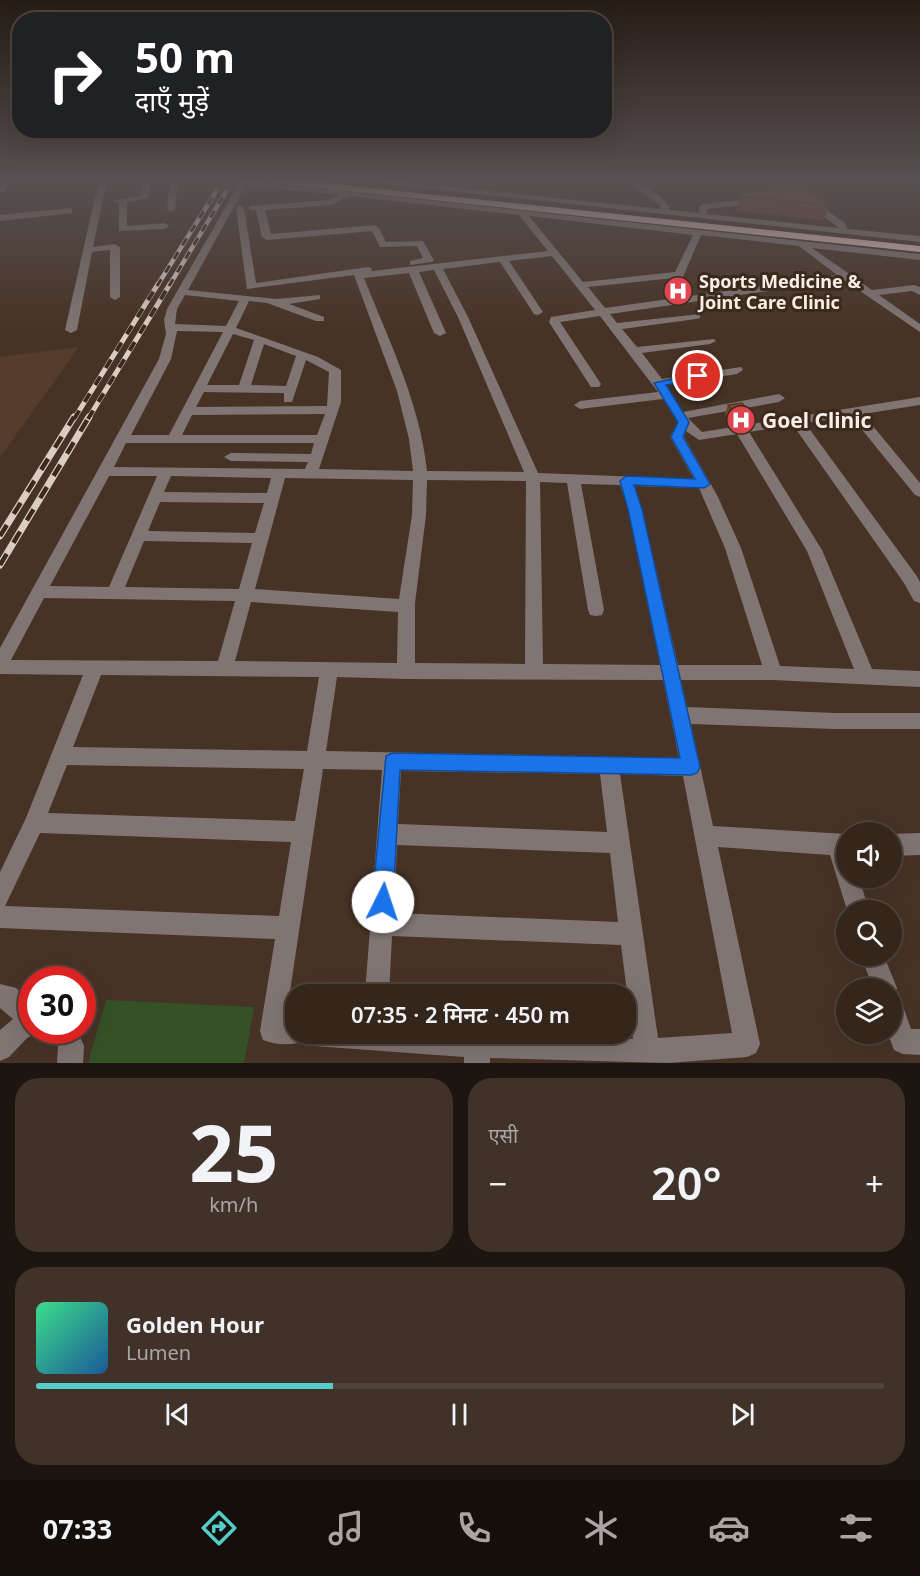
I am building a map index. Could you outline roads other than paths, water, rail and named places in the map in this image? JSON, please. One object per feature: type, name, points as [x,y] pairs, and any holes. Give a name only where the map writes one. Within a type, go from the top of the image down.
[{"type":"highway","points":[[731,230],[920,249]]},
{"type":"highway","points":[[737,230],[799,237],[920,244]]},
{"type":"highway","points":[[851,249],[878,245]]},
{"type":"street","points":[[71,330],[92,230]]},
{"type":"street","points":[[221,230],[172,309],[170,327],[172,334],[165,359],[0,665],[406,672],[669,672],[920,679]]},
{"type":"street","points":[[238,230],[251,287],[429,260],[420,243],[383,245],[376,230]]},
{"type":"street","points":[[265,230],[267,237],[356,230]]},
{"type":"street","points":[[535,230],[659,383],[682,419],[699,436]]},
{"type":"street","points":[[669,230],[799,237],[851,249],[920,256]]},
{"type":"street","points":[[832,230],[920,239]]},
{"type":"street","points":[[581,285],[679,275],[698,233]]},
{"type":"street","points":[[799,237],[920,329]]},
{"type":"street","points":[[88,250],[115,247],[115,297]]},
{"type":"street","points":[[406,672],[407,606],[420,500],[420,476],[414,430],[358,276],[554,253]]},
{"type":"street","points":[[503,259],[538,312]]},
{"type":"street","points":[[437,267],[463,317],[532,477],[534,672]]},
{"type":"street","points":[[413,270],[440,333]]},
{"type":"street","points":[[595,384],[554,322],[559,318],[849,276]]},
{"type":"street","points":[[872,293],[914,288],[920,292]]},
{"type":"street","points":[[181,292],[275,303],[320,319]]},
{"type":"street","points":[[275,303],[316,297]]},
{"type":"street","points":[[173,439],[246,298]]},
{"type":"street","points":[[615,327],[696,316]]},
{"type":"street","points":[[170,327],[229,329],[302,355],[335,370],[337,386],[332,410],[310,475]]},
{"type":"street","points":[[244,389],[260,339]]},
{"type":"street","points":[[634,351],[678,347],[710,340]]},
{"type":"street","points":[[283,410],[302,355]]},
{"type":"street","points":[[659,383],[737,370]]},
{"type":"street","points":[[198,388],[291,390]]},
{"type":"street","points":[[580,405],[667,395]]},
{"type":"street","points":[[682,419],[779,398]]},
{"type":"street","points":[[680,444],[699,436],[920,401]]},
{"type":"street","points":[[187,411],[332,410]]},
{"type":"street","points":[[854,411],[920,492]]},
{"type":"street","points":[[682,419],[677,433],[680,444],[704,484],[733,548],[773,674]]},
{"type":"street","points":[[797,421],[910,579],[920,597]]},
{"type":"street","points":[[741,430],[813,550],[866,677]]},
{"type":"street","points":[[122,439],[323,439]]},
{"type":"street","points":[[214,473],[229,440]]},
{"type":"street","points":[[231,457],[316,458]]},
{"type":"street","points":[[105,471],[532,477],[704,484]]},
{"type":"street","points":[[114,593],[166,472]]},
{"type":"street","points":[[224,670],[279,475]]},
{"type":"street","points":[[573,478],[596,610]]},
{"type":"street","points":[[420,1044],[477,1054],[607,1057],[747,1044],[691,767],[635,509],[626,481]]},
{"type":"street","points":[[156,497],[272,498]]},
{"type":"street","points":[[139,536],[261,538]]},
{"type":"street","points":[[39,592],[245,595],[407,606]]},
{"type":"street","points":[[0,897],[34,823],[58,756],[95,668]]},
{"type":"street","points":[[285,1032],[272,1031],[329,671]]},
{"type":"street","points":[[679,715],[835,721],[920,721]]},
{"type":"street","points":[[58,756],[691,767]]},
{"type":"street","points":[[377,984],[392,762]]},
{"type":"street","points":[[609,765],[647,1052]]},
{"type":"street","points":[[34,823],[304,832]]},
{"type":"street","points":[[387,834],[619,843]]},
{"type":"street","points":[[704,836],[836,845]]},
{"type":"street","points":[[902,845],[920,844]]},
{"type":"street","points":[[0,917],[288,928]]},
{"type":"street","points":[[381,924],[631,934]]},
{"type":"street","points":[[0,996],[7,997],[18,1008]]},
{"type":"street","points":[[2,1042],[18,1031]]},
{"type":"street","points":[[902,1038],[903,1041],[920,1042]]},
{"type":"street","points":[[70,1044],[70,1063]]},
{"type":"railway","points":[[157,286],[192,230]]},
{"type":"railway","points":[[169,286],[203,230]]},
{"type":"railway","points":[[74,419],[158,284]]},
{"type":"railway","points":[[88,419],[170,284]]},
{"type":"railway","points":[[0,536],[74,417]]},
{"type":"railway","points":[[0,565],[89,417]]},
{"type":"place","name":"Sports Medicine & Joint Care Clinic","points":[[678,291]]},
{"type":"place","name":"Goel Clinic","points":[[741,420]]}]
